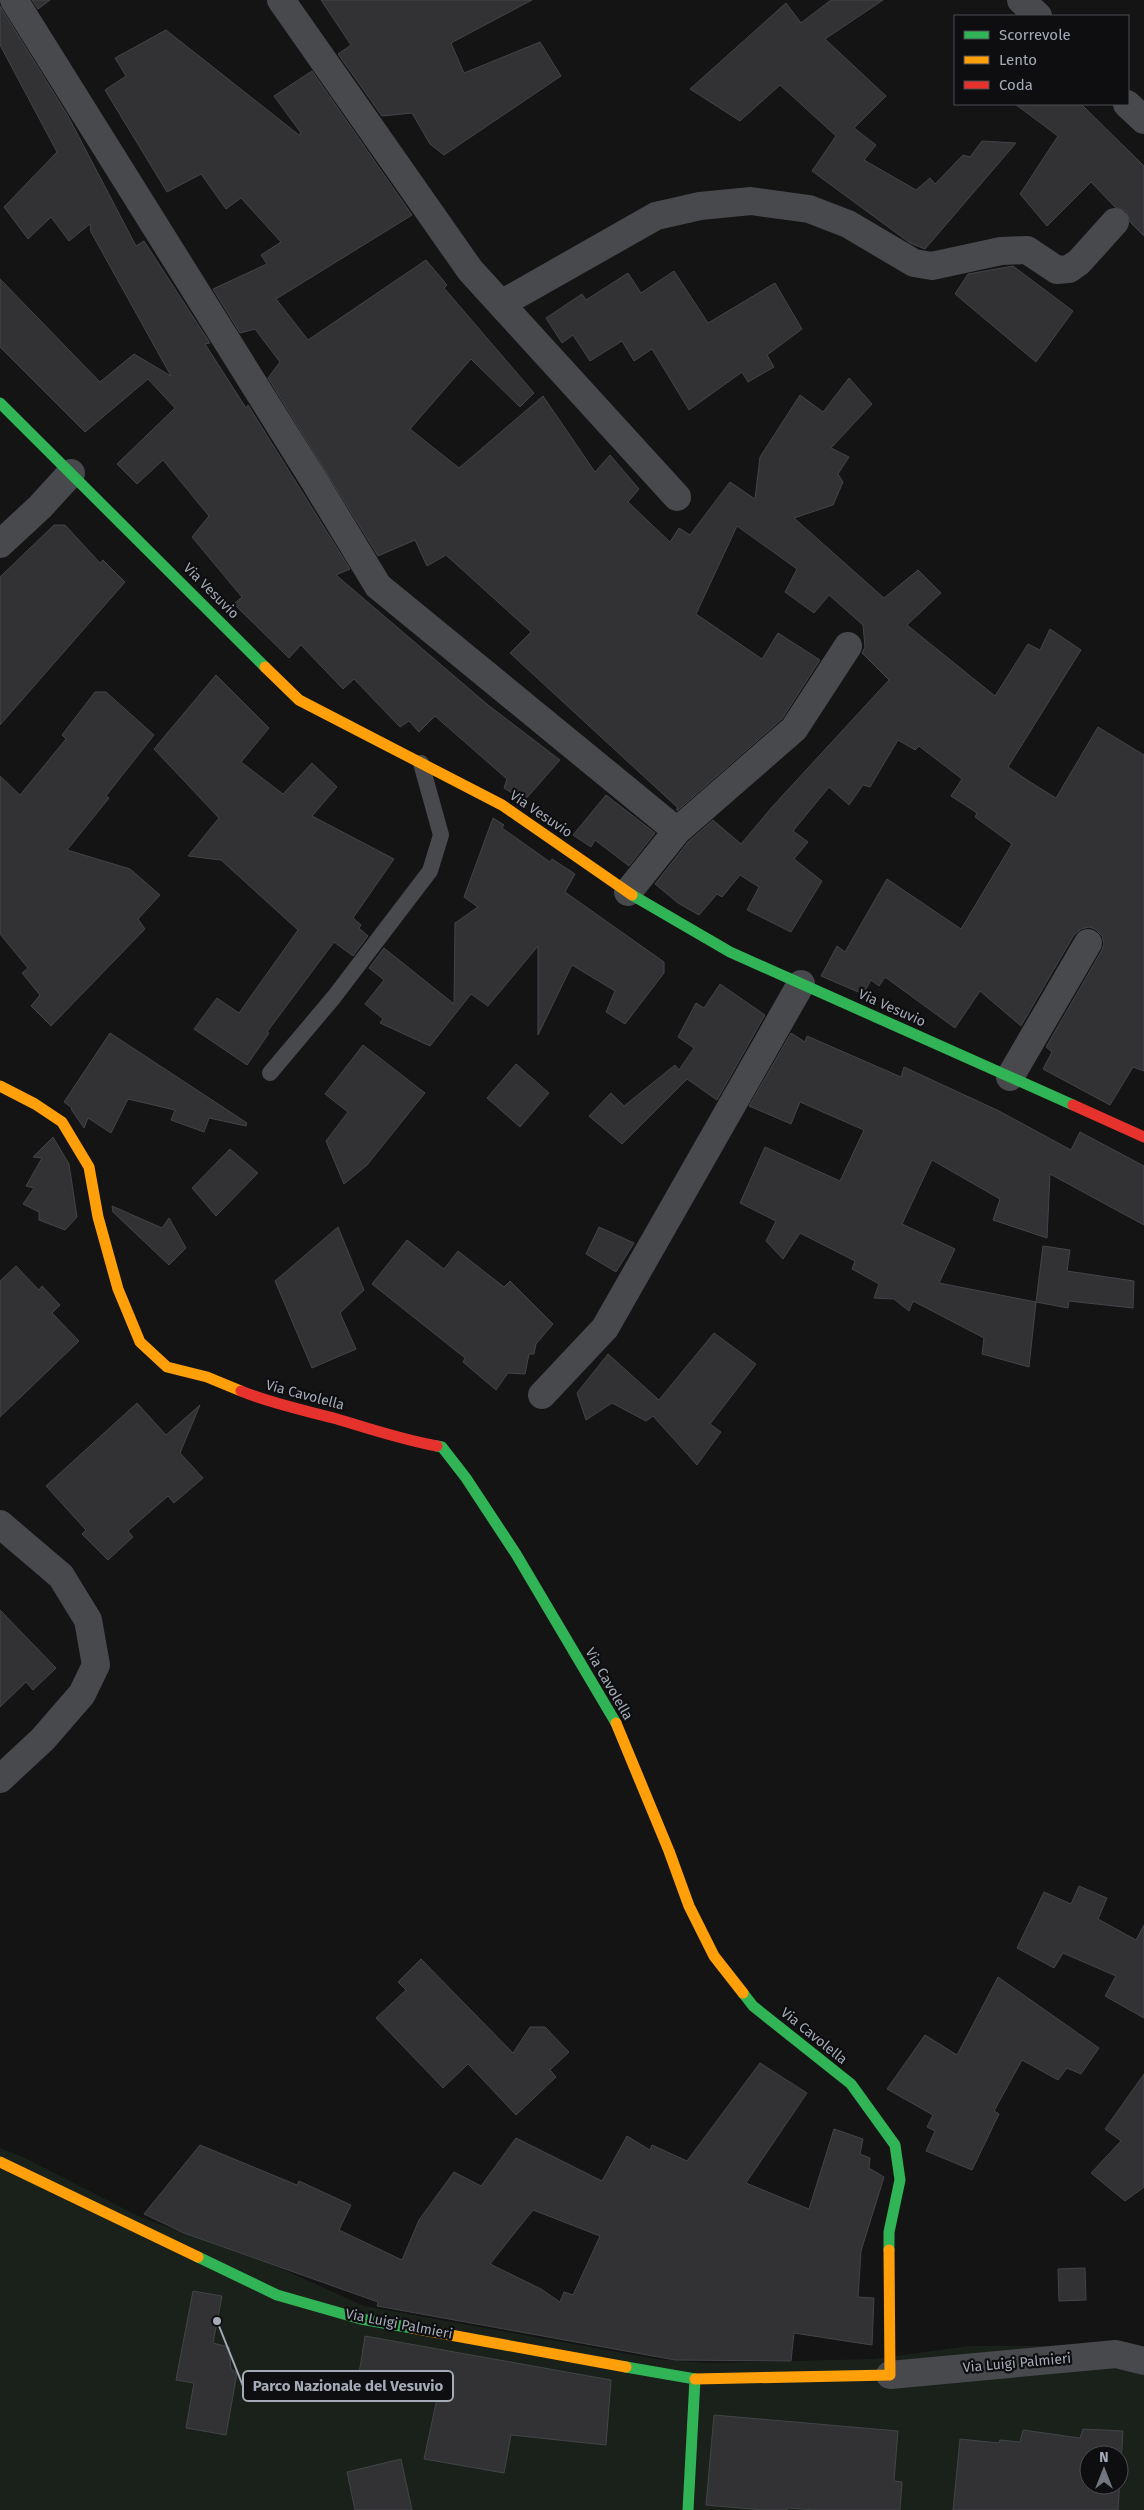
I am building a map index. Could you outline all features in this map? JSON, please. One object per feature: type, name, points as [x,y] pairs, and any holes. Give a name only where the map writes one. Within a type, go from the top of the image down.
[{"type":"street","points":[[14,0],[305,465],[378,586],[677,831]]},
{"type":"street","points":[[281,0],[465,265],[676,497]]},
{"type":"street","points":[[1021,0],[1037,15]]},
{"type":"street","points":[[1128,105],[1144,120]]},
{"type":"street","points":[[501,304],[656,216],[700,206],[752,201],[809,209],[848,224],[914,263],[932,266],[1002,251],[1027,250],[1057,270],[1069,269],[1079,262],[1115,222]]},
{"type":"street","name":"Via Vesuvio","points":[[0,403],[299,700],[502,805],[628,892],[730,952],[1144,1137]]},
{"type":"street","points":[[0,544],[40,507],[70,473]]},
{"type":"street","points":[[628,892],[677,831],[794,730],[848,646]]},
{"type":"street","points":[[1010,1077],[1088,943]]},
{"type":"street","points":[[542,1395],[605,1328],[801,984]]},
{"type":"street","name":"Via Cavolella","points":[[0,1086],[35,1104],[62,1122],[89,1167],[98,1217],[118,1289],[140,1342],[167,1366],[207,1377],[267,1402],[336,1419],[408,1440],[442,1447],[466,1478],[487,1513],[516,1554],[616,1723],[669,1851],[689,1906],[714,1956],[753,2006],[851,2084],[895,2145],[900,2180],[889,2232],[890,2375]]},
{"type":"street","points":[[0,1524],[61,1576],[88,1620],[96,1665],[82,1694],[43,1739],[0,1779]]},
{"type":"street","name":"Via Luigi Palmieri","points":[[0,2162],[277,2295],[361,2319],[695,2379]]},
{"type":"street","name":"Via Luigi Palmieri","points":[[890,2375],[1116,2354],[1144,2361]]},
{"type":"street","points":[[688,2510],[695,2379],[890,2375]]},
{"type":"lane","points":[[270,1073],[334,997],[430,871],[441,835],[422,763]]},
{"type":"shaded area","points":[[0,2148],[25,2158],[140,2217],[280,2268],[364,2306],[656,2359],[707,2363],[873,2359],[970,2346],[1098,2346],[1144,2352],[1144,2510],[0,2510]]},
{"type":"building","points":[[32,0],[50,0],[38,9]]},
{"type":"building","points":[[321,0],[532,0],[451,43],[464,73],[540,42],[561,76],[444,155],[430,144],[412,113],[382,116],[338,54],[351,45]]},
{"type":"building","points":[[831,0],[883,0],[825,39],[886,96],[854,128],[876,145],[864,160],[916,190],[930,178],[935,184],[963,155],[970,157],[982,141],[1016,143],[925,249],[910,243],[812,171],[836,136],[780,85],[740,121],[690,89],[786,3],[801,23]]},
{"type":"building","points":[[0,6],[68,116],[136,246],[144,241],[210,343],[205,344],[246,408],[248,405],[350,569],[336,575],[488,705],[560,760],[524,801],[504,788],[507,779],[435,716],[419,732],[409,721],[400,727],[354,679],[343,689],[301,645],[289,658],[234,604],[242,597],[192,537],[209,516],[163,460],[137,484],[117,464],[175,408],[148,379],[85,432],[0,347],[0,279],[100,382],[134,354],[171,376],[91,232],[90,224],[69,241],[51,217],[28,239],[4,207],[57,152],[0,45]]},
{"type":"building","points":[[166,30],[299,135],[301,133],[274,96],[312,71],[412,215],[276,299],[308,340],[426,260],[447,285],[444,288],[534,393],[520,407],[471,359],[410,429],[459,468],[543,396],[595,472],[610,455],[639,489],[628,502],[670,542],[679,528],[690,535],[730,482],[755,499],[760,457],[800,395],[823,412],[849,378],[872,404],[831,448],[849,457],[838,474],[843,482],[833,505],[794,518],[884,598],[918,570],[941,593],[907,625],[995,696],[1028,644],[1040,650],[1050,629],[1081,650],[1008,767],[1030,782],[1056,798],[1098,727],[1144,755],[1144,1071],[1133,1067],[1110,1105],[1043,1069],[1052,1052],[1046,1047],[1102,950],[1104,944],[1102,936],[1095,929],[1089,927],[1081,929],[1074,935],[1021,1026],[980,991],[955,1028],[885,977],[879,986],[871,980],[863,994],[821,976],[837,946],[845,952],[887,879],[961,929],[1012,844],[975,817],[977,813],[951,796],[962,779],[919,746],[915,750],[898,740],[870,787],[863,785],[849,805],[829,787],[793,831],[808,842],[794,859],[822,881],[791,932],[747,910],[759,887],[740,875],[722,897],[717,894],[699,915],[678,903],[655,884],[688,842],[713,820],[741,844],[773,806],[889,680],[862,653],[865,647],[863,625],[829,595],[814,613],[785,592],[797,569],[737,526],[696,614],[762,659],[778,633],[820,660],[782,719],[677,811],[677,807],[510,653],[531,632],[446,555],[427,566],[415,540],[378,556],[268,378],[280,362],[255,329],[240,333],[213,289],[267,264],[261,255],[281,242],[241,198],[226,209],[201,174],[167,192],[105,90],[126,76],[115,58]]},
{"type":"building","points":[[1016,105],[1082,105],[1144,166],[1144,236],[1130,222],[1126,211],[1115,207],[1091,182],[1047,226],[1020,194],[1058,136]]},
{"type":"building","points":[[1013,266],[1073,311],[1036,362],[955,294],[968,274]]},
{"type":"building","points":[[674,271],[708,323],[775,283],[802,329],[767,355],[774,367],[748,382],[742,372],[689,410],[652,349],[634,361],[622,341],[590,361],[573,335],[562,343],[546,318],[582,294],[586,300],[628,273],[641,293]]},
{"type":"building","points":[[54,525],[65,525],[100,563],[103,560],[125,582],[0,725],[0,577]]},
{"type":"building","points":[[216,675],[269,728],[241,762],[283,794],[312,763],[337,787],[312,816],[394,859],[353,918],[361,925],[359,928],[368,936],[353,956],[334,942],[267,1032],[269,1033],[247,1065],[194,1029],[217,998],[239,1013],[298,930],[221,860],[188,856],[219,818],[154,749]]},
{"type":"building","points":[[95,692],[106,692],[154,735],[106,796],[109,798],[67,850],[130,869],[160,895],[138,919],[145,929],[51,1026],[31,1006],[40,995],[22,973],[28,968],[0,934],[0,776],[20,795],[66,739],[62,735]]},
{"type":"building","points":[[606,795],[655,833],[629,866],[595,840],[591,847],[573,835]]},
{"type":"building","points":[[493,818],[504,825],[502,828],[550,862],[552,859],[575,874],[565,892],[664,962],[664,973],[625,1024],[606,1012],[615,991],[572,965],[538,1035],[538,946],[488,1006],[471,994],[430,1046],[380,1023],[383,1019],[365,1004],[384,980],[369,968],[384,948],[454,1004],[455,923],[478,907],[464,897]]},
{"type":"building","points":[[720,984],[765,1015],[717,1100],[687,1079],[622,1144],[589,1116],[611,1093],[624,1106],[675,1065],[679,1070],[694,1048],[678,1037],[696,1003],[704,1008]]},
{"type":"building","points":[[110,1033],[247,1123],[246,1126],[209,1118],[204,1132],[171,1120],[175,1110],[128,1099],[111,1133],[88,1118],[84,1128],[72,1108],[64,1102]]},
{"type":"building","points":[[791,1033],[805,1042],[807,1036],[901,1077],[904,1067],[999,1111],[1071,1150],[1080,1132],[1144,1166],[1144,1225],[1050,1174],[1047,1238],[993,1220],[1000,1199],[932,1160],[902,1224],[955,1249],[939,1283],[1036,1302],[1029,1367],[982,1354],[984,1338],[913,1301],[909,1311],[894,1299],[874,1298],[879,1284],[852,1269],[855,1261],[800,1233],[783,1259],[766,1241],[776,1221],[740,1203],[765,1147],[840,1181],[864,1130],[800,1102],[791,1124],[749,1106]]},
{"type":"building","points":[[363,1045],[425,1093],[367,1165],[344,1184],[326,1141],[348,1112],[325,1094]]},
{"type":"building","points":[[516,1064],[549,1093],[520,1127],[487,1098]]},
{"type":"building","points":[[53,1137],[69,1164],[77,1217],[65,1230],[39,1220],[39,1212],[23,1204],[34,1188],[26,1186],[42,1158],[33,1157]]},
{"type":"building","points":[[230,1149],[258,1173],[216,1216],[192,1188]]},
{"type":"building","points":[[112,1206],[162,1228],[169,1218],[186,1248],[169,1265],[113,1212]]},
{"type":"building","points":[[338,1227],[364,1290],[340,1313],[356,1349],[312,1368],[275,1281]]},
{"type":"building","points":[[599,1227],[634,1243],[616,1272],[586,1254]]},
{"type":"building","points":[[407,1240],[444,1269],[458,1251],[504,1287],[510,1281],[553,1324],[536,1344],[534,1354],[529,1354],[525,1374],[508,1373],[496,1390],[463,1362],[465,1358],[372,1284]]},
{"type":"building","points":[[1043,1246],[1070,1250],[1067,1271],[1134,1281],[1133,1308],[1069,1301],[1068,1308],[1036,1302]]},
{"type":"building","points":[[16,1266],[39,1290],[42,1286],[60,1305],[52,1313],[79,1341],[0,1417],[0,1281]]},
{"type":"building","points":[[714,1333],[756,1364],[710,1424],[721,1432],[697,1465],[653,1416],[646,1421],[612,1403],[586,1420],[577,1393],[608,1354],[659,1400]]},
{"type":"building","points":[[137,1403],[166,1435],[200,1405],[180,1453],[203,1478],[174,1503],[168,1496],[128,1531],[133,1537],[108,1560],[82,1534],[86,1530],[46,1486]]},
{"type":"building","points":[[0,1610],[56,1668],[33,1690],[26,1682],[0,1707]]},
{"type":"building","points":[[1079,1886],[1107,1898],[1098,1919],[1136,1940],[1144,1925],[1144,2018],[1105,1996],[1116,1976],[1063,1953],[1054,1968],[1017,1948],[1044,1892],[1071,1904]]},
{"type":"building","points":[[421,1959],[513,2053],[530,2027],[545,2027],[569,2052],[550,2070],[556,2077],[516,2115],[468,2064],[443,2088],[376,2018],[406,1990],[398,1982]]},
{"type":"building","points":[[998,1977],[1099,2048],[1081,2074],[1067,2068],[1058,2080],[1022,2060],[994,2111],[999,2114],[972,2170],[926,2151],[935,2131],[927,2127],[933,2115],[887,2089],[925,2035],[957,2055]]},
{"type":"building","points":[[760,2063],[807,2093],[746,2183],[809,2209],[834,2129],[863,2139],[860,2154],[870,2158],[869,2168],[884,2177],[861,2251],[858,2297],[874,2298],[872,2345],[794,2333],[791,2361],[675,2360],[377,2306],[378,2302],[184,2233],[144,2214],[200,2145],[297,2185],[299,2181],[351,2205],[339,2230],[402,2260],[419,2220],[454,2172],[481,2186],[516,2138],[602,2181],[627,2136],[650,2150],[652,2145],[687,2161]],"holes":[[[533,2210],[600,2236],[573,2295],[564,2292],[560,2302],[541,2289],[490,2264]]]},
{"type":"building","points":[[1144,2074],[1144,2187],[1125,2201],[1091,2173],[1121,2141],[1105,2129]]},
{"type":"building","points":[[1085,2268],[1086,2300],[1059,2301],[1058,2269]]},
{"type":"building","points":[[193,2291],[222,2296],[213,2343],[229,2347],[231,2369],[237,2373],[226,2435],[186,2428],[194,2383],[176,2380]]},
{"type":"building","points":[[365,2336],[611,2380],[606,2445],[511,2435],[504,2473],[424,2459],[438,2394],[384,2389],[379,2401],[355,2399]]},
{"type":"building","points":[[714,2415],[898,2431],[894,2481],[902,2482],[900,2510],[815,2510],[787,2508],[787,2510],[763,2510],[706,2505]]},
{"type":"building","points":[[1083,2429],[1123,2431],[1122,2445],[1079,2445],[1079,2495],[1119,2495],[1118,2510],[953,2510],[960,2439],[999,2443],[1000,2440],[1020,2442],[1023,2430],[1080,2438]]},
{"type":"building","points":[[401,2459],[412,2510],[355,2510],[347,2472]]},
{"type":"traffic: fast","points":[[0,403],[265,667]]},
{"type":"traffic: fast","points":[[632,895],[730,952],[1073,1105]]},
{"type":"traffic: fast","points":[[437,1446],[442,1447],[466,1478],[516,1554],[616,1723]]},
{"type":"traffic: fast","points":[[743,1993],[753,2006],[851,2084],[895,2145],[900,2180],[889,2232],[889,2250]]},
{"type":"traffic: fast","points":[[198,2257],[277,2295],[361,2319],[412,2328]]},
{"type":"traffic: fast","points":[[626,2367],[695,2379],[688,2510]]},
{"type":"traffic: slow","points":[[265,667],[299,700],[502,805],[632,895]]},
{"type":"traffic: slow","points":[[0,1086],[35,1104],[62,1122],[89,1167],[98,1217],[118,1289],[140,1342],[167,1367],[207,1377],[241,1391]]},
{"type":"traffic: slow","points":[[616,1723],[669,1851],[689,1906],[714,1956],[743,1993]]},
{"type":"traffic: slow","points":[[0,2162],[198,2257]]},
{"type":"traffic: slow","points":[[695,2379],[890,2375],[889,2250]]},
{"type":"traffic: slow","points":[[412,2328],[626,2367]]},
{"type":"traffic: jam","points":[[1073,1105],[1144,1137]]},
{"type":"traffic: jam","points":[[241,1391],[276,1403],[437,1446]]},
{"type":"place","name":"Parco Nazionale del Vesuvio","points":[[217,2321]]}]
